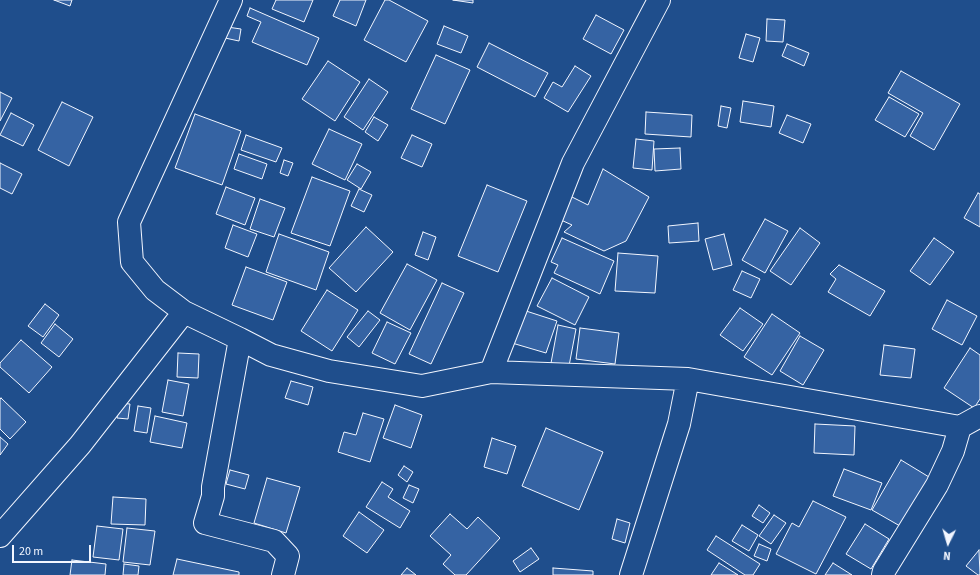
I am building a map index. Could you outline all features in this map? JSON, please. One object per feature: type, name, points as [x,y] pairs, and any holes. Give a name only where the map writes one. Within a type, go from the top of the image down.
[{"type":"street","points":[[231,0],[129,222],[132,262],[155,290],[184,312],[271,355],[329,371],[422,386],[490,372],[688,379],[960,426],[980,416]]},
{"type":"street","points":[[490,372],[573,163],[659,0]]},
{"type":"street","points":[[0,536],[80,445],[184,312]]},
{"type":"street","points":[[240,339],[213,487],[213,496],[205,523],[274,541],[288,556],[283,575]]},
{"type":"street","points":[[631,575],[679,424],[688,379]]},
{"type":"street","points":[[883,575],[884,571],[937,485],[953,451],[960,426]]},
{"type":"building","points":[[54,0],[72,0],[70,6]]},
{"type":"building","points":[[276,0],[313,0],[304,22],[272,9]]},
{"type":"building","points":[[340,0],[366,0],[356,26],[333,16]]},
{"type":"building","points":[[385,0],[389,0],[428,21],[406,62],[364,40]]},
{"type":"building","points":[[453,0],[473,0],[473,3]]},
{"type":"building","points":[[250,8],[319,38],[307,65],[252,42],[261,22],[247,16]]},
{"type":"building","points":[[596,15],[624,30],[611,54],[583,39]]},
{"type":"building","points":[[767,19],[785,20],[783,42],[766,41]]},
{"type":"building","points":[[444,26],[468,36],[461,53],[437,44]]},
{"type":"building","points":[[227,27],[241,29],[239,41],[225,38]]},
{"type":"building","points":[[746,34],[760,38],[753,62],[739,58]]},
{"type":"building","points":[[489,43],[548,73],[535,97],[477,67]]},
{"type":"building","points":[[787,44],[809,53],[804,66],[782,56]]},
{"type":"building","points":[[436,55],[470,70],[445,124],[411,109]]},
{"type":"building","points":[[328,61],[360,82],[335,121],[302,99]]},
{"type":"building","points":[[575,66],[591,76],[568,112],[544,98],[553,82],[562,87]]},
{"type":"building","points":[[901,71],[960,104],[934,150],[910,136],[923,113],[888,93]]},
{"type":"building","points":[[369,79],[388,92],[363,130],[344,117]]},
{"type":"building","points":[[0,92],[12,98],[0,121]]},
{"type":"building","points":[[889,97],[919,114],[905,137],[875,120]]},
{"type":"building","points":[[743,101],[774,106],[771,127],[740,122]]},
{"type":"building","points":[[62,102],[93,117],[69,166],[38,150]]},
{"type":"building","points":[[721,106],[731,108],[727,128],[718,126]]},
{"type":"building","points":[[646,112],[692,115],[691,137],[645,134]]},
{"type":"building","points":[[11,113],[34,125],[23,146],[0,135]]},
{"type":"building","points":[[195,114],[241,131],[222,185],[175,168]]},
{"type":"building","points":[[787,115],[811,124],[803,143],[779,133]]},
{"type":"building","points":[[374,117],[388,125],[378,141],[365,132]]},
{"type":"building","points":[[329,129],[362,144],[345,180],[312,164]]},
{"type":"building","points":[[246,135],[282,148],[276,162],[241,150]]},
{"type":"building","points":[[412,135],[432,144],[422,167],[401,158]]},
{"type":"building","points":[[636,139],[654,141],[652,170],[633,168]]},
{"type":"building","points":[[680,148],[681,169],[655,171],[654,149]]},
{"type":"building","points":[[239,154],[267,164],[262,179],[234,169]]},
{"type":"building","points":[[284,160],[293,163],[288,176],[280,173]]},
{"type":"building","points":[[0,163],[22,174],[12,194],[0,188]]},
{"type":"building","points":[[357,164],[371,172],[361,189],[347,180]]},
{"type":"building","points":[[603,169],[649,197],[626,241],[604,251],[564,232],[572,225],[561,220],[570,196],[588,205]]},
{"type":"building","points":[[312,177],[350,191],[330,246],[291,233]]},
{"type":"building","points":[[487,185],[527,201],[498,272],[458,256]]},
{"type":"building","points":[[226,187],[255,198],[245,225],[216,214]]},
{"type":"building","points":[[359,189],[372,195],[364,212],[351,206]]},
{"type":"building","points":[[978,193],[980,194],[980,227],[964,218]]},
{"type":"building","points":[[260,199],[285,208],[274,237],[250,229]]},
{"type":"building","points":[[765,219],[788,231],[765,273],[742,260]]},
{"type":"building","points":[[698,223],[699,241],[669,243],[668,226]]},
{"type":"building","points":[[233,225],[257,234],[248,257],[225,248]]},
{"type":"building","points":[[366,227],[393,252],[356,292],[329,268]]},
{"type":"building","points":[[800,228],[820,243],[791,285],[770,271]]},
{"type":"building","points":[[423,232],[436,237],[428,260],[415,255]]},
{"type":"building","points":[[279,234],[329,252],[316,290],[266,272]]},
{"type":"building","points":[[724,234],[732,265],[713,270],[705,239]]},
{"type":"building","points":[[562,238],[614,261],[600,294],[554,273],[558,265],[551,262]]},
{"type":"building","points":[[934,238],[954,252],[930,285],[910,271]]},
{"type":"building","points":[[618,253],[658,256],[655,293],[615,291]]},
{"type":"building","points":[[407,264],[437,280],[410,330],[380,313]]},
{"type":"building","points":[[839,265],[885,291],[870,316],[828,292],[836,279],[830,274]]},
{"type":"building","points":[[246,267],[287,282],[273,320],[232,305]]},
{"type":"building","points":[[742,271],[760,279],[751,298],[733,290]]},
{"type":"building","points":[[552,278],[589,297],[575,325],[537,306]]},
{"type":"building","points":[[442,283],[464,293],[431,364],[409,354]]},
{"type":"building","points":[[327,290],[358,310],[332,351],[301,331]]},
{"type":"building","points":[[947,300],[977,316],[962,345],[932,329]]},
{"type":"building","points":[[45,304],[59,315],[43,337],[28,326]]},
{"type":"building","points":[[740,308],[763,324],[743,351],[720,335]]},
{"type":"building","points":[[523,310],[557,321],[546,353],[512,343]]},
{"type":"building","points":[[368,311],[380,320],[359,347],[347,337]]},
{"type":"building","points":[[772,314],[800,333],[772,375],[744,357]]},
{"type":"building","points":[[387,322],[411,333],[395,364],[372,353]]},
{"type":"building","points":[[55,324],[73,339],[59,357],[41,343]]},
{"type":"building","points":[[558,325],[576,329],[569,366],[551,363]]},
{"type":"building","points":[[580,328],[619,333],[615,364],[576,359]]},
{"type":"building","points":[[800,336],[824,350],[803,385],[780,371]]},
{"type":"building","points":[[21,340],[52,367],[29,393],[0,367],[0,363]]},
{"type":"building","points":[[884,345],[915,349],[911,378],[880,375]]},
{"type":"building","points":[[970,348],[980,355],[980,399],[974,408],[944,388]]},
{"type":"building","points":[[178,353],[199,354],[198,378],[177,377]]},
{"type":"building","points":[[168,380],[189,384],[183,416],[162,412]]},
{"type":"building","points":[[291,381],[313,387],[308,405],[285,398]]},
{"type":"building","points":[[1,398],[26,422],[10,439],[0,429]]},
{"type":"building","points":[[119,403],[130,404],[128,419],[117,418]]},
{"type":"building","points":[[395,405],[422,415],[411,448],[383,438]]},
{"type":"building","points":[[138,406],[151,408],[147,433],[134,431]]},
{"type":"building","points":[[363,413],[384,419],[370,462],[338,452],[344,432],[356,435]]},
{"type":"building","points":[[155,416],[187,423],[182,448],[150,442]]},
{"type":"building","points":[[815,424],[855,426],[854,455],[814,453]]},
{"type":"building","points":[[546,428],[603,452],[579,510],[522,486]]},
{"type":"building","points":[[0,437],[8,444],[0,455]]},
{"type":"building","points":[[492,438],[516,446],[507,474],[484,467]]},
{"type":"building","points":[[901,460],[929,477],[900,526],[872,510]]},
{"type":"building","points":[[404,466],[413,472],[407,482],[398,475]]},
{"type":"building","points":[[844,469],[882,483],[871,510],[833,496]]},
{"type":"building","points":[[230,470],[249,475],[245,489],[226,484]]},
{"type":"building","points":[[267,478],[300,487],[286,533],[254,523]]},
{"type":"building","points":[[382,482],[393,489],[388,497],[410,511],[400,528],[366,507]]},
{"type":"building","points":[[409,485],[419,489],[413,503],[403,498]]},
{"type":"building","points":[[113,497],[146,499],[145,525],[111,524]]},
{"type":"building","points":[[813,501],[846,517],[816,574],[776,554],[792,523],[799,527]]},
{"type":"building","points":[[759,505],[770,513],[763,523],[752,516]]},
{"type":"building","points":[[359,512],[384,530],[367,553],[343,536]]},
{"type":"building","points":[[450,514],[467,529],[478,517],[500,538],[466,575],[455,575],[443,564],[451,555],[430,536]]},
{"type":"building","points":[[774,515],[786,523],[771,544],[759,536]]},
{"type":"building","points":[[617,519],[630,523],[625,543],[612,539]]},
{"type":"building","points":[[865,524],[889,539],[871,569],[846,554]]},
{"type":"building","points":[[742,525],[758,535],[749,551],[732,541]]},
{"type":"building","points":[[97,526],[123,529],[119,560],[93,557]]},
{"type":"building","points":[[127,528],[155,531],[150,565],[123,562]]},
{"type":"building","points":[[716,536],[760,564],[753,575],[745,575],[707,550]]},
{"type":"building","points":[[759,544],[771,549],[767,561],[754,556]]},
{"type":"building","points":[[531,548],[539,559],[520,572],[513,561]]},
{"type":"building","points":[[979,550],[980,575],[978,575],[966,566]]},
{"type":"building","points":[[177,559],[239,572],[239,575],[173,575]]},
{"type":"building","points":[[72,560],[106,564],[105,575],[70,575]]},
{"type":"building","points":[[719,563],[738,575],[711,575]]},
{"type":"building","points":[[833,563],[852,575],[825,575]]},
{"type":"building","points":[[124,564],[139,566],[138,575],[123,575]]},
{"type":"building","points":[[407,568],[416,575],[401,575]]},
{"type":"building","points":[[553,568],[593,571],[593,575],[553,575]]}]
